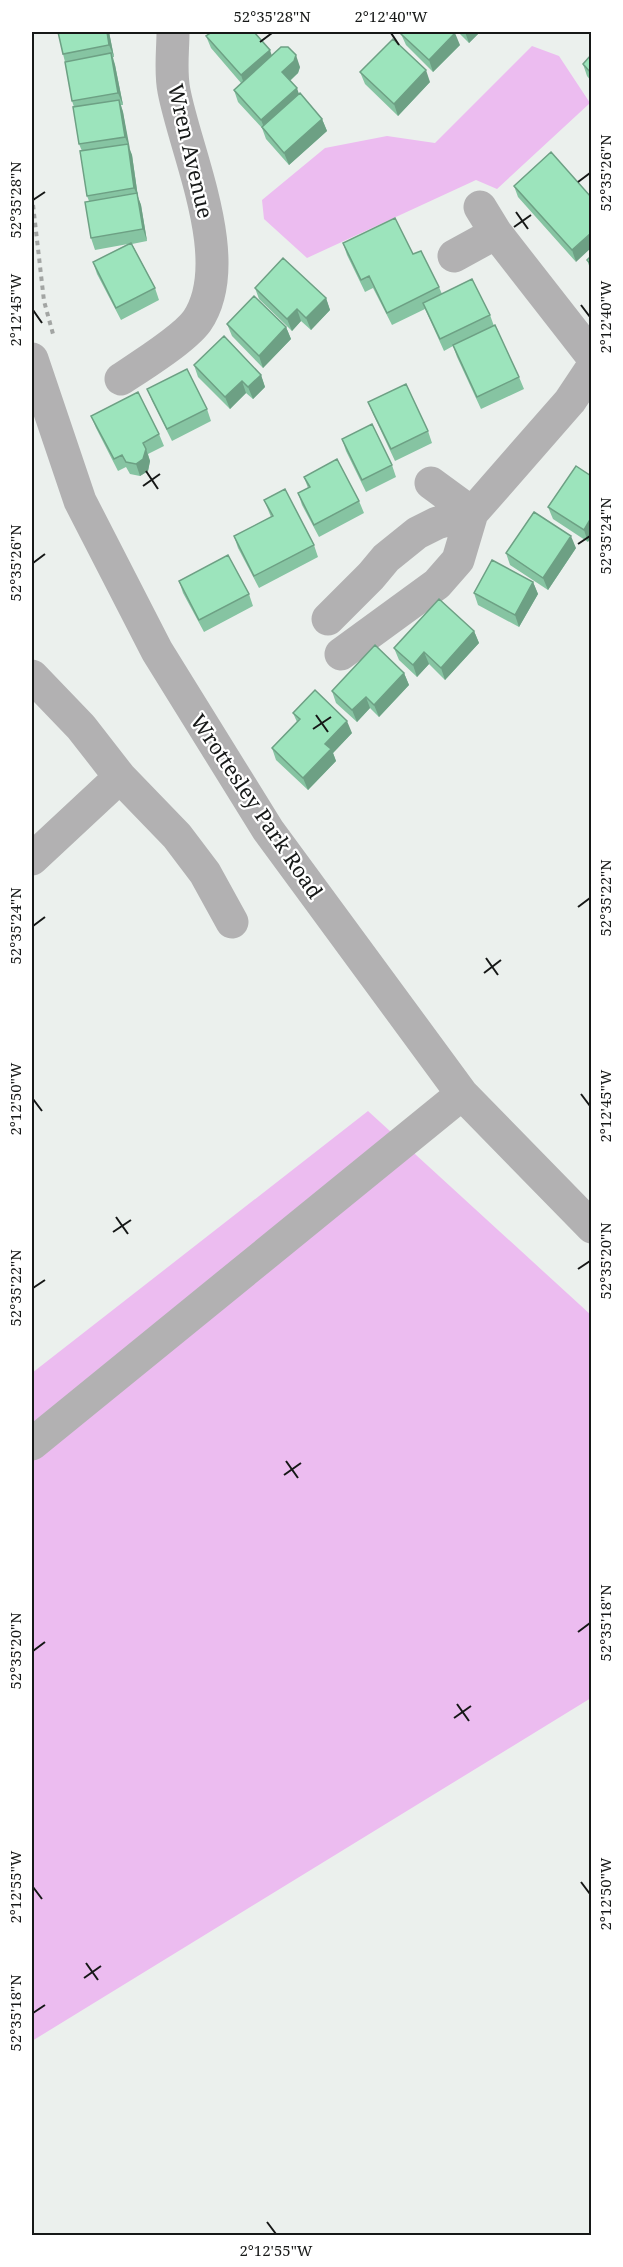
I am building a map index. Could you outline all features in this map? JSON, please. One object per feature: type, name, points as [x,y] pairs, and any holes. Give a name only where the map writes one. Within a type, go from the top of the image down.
[{"type":"street","name":"Wren Avenue","points":[[121,379],[152,358],[197,321],[213,272],[210,234],[173,89],[173,32]]},
{"type":"street","points":[[454,256],[488,220],[591,356]]},
{"type":"street","name":"Wrottesley Park Road","points":[[32,359],[80,501],[157,651],[268,830],[462,1094],[591,1227]]},
{"type":"street","points":[[341,654],[437,584],[458,560],[472,513],[570,401],[591,368]]},
{"type":"street","points":[[431,483],[472,513]]},
{"type":"street","points":[[328,619],[386,558],[417,533],[437,523],[472,513]]},
{"type":"street","points":[[32,676],[81,727],[120,777],[177,836],[205,873],[232,922]]},
{"type":"street","points":[[32,859],[120,777]]},
{"type":"street","points":[[32,1444],[462,1094]]},
{"type":"path","points":[[32,196],[44,301],[53,335]]},
{"type":"shaded area","points":[[532,46],[559,56],[590,103],[497,189],[476,180],[307,258],[264,219],[262,200],[325,148],[387,136],[435,143]]},
{"type":"shaded area","points":[[368,1111],[591,1315],[591,1698],[32,2041],[32,1373]]},
{"type":"building","points":[[58,32],[107,32],[109,45],[63,54]]},
{"type":"building","points":[[212,32],[254,32],[270,50],[241,75],[206,36]]},
{"type":"building","points":[[403,32],[455,33],[429,60],[401,34]]},
{"type":"building","points":[[393,39],[426,70],[394,104],[360,72]]},
{"type":"building","points":[[281,47],[288,47],[296,55],[294,61],[282,72],[297,88],[261,120],[234,90]]},
{"type":"building","points":[[111,53],[118,93],[72,101],[65,62]]},
{"type":"building","points":[[591,55],[591,73],[583,64]]},
{"type":"building","points":[[300,93],[322,119],[284,153],[262,127]]},
{"type":"building","points":[[119,100],[125,137],[79,144],[73,107]]},
{"type":"building","points":[[128,144],[134,188],[87,196],[80,151]]},
{"type":"building","points":[[551,152],[591,197],[591,233],[572,250],[514,186]]},
{"type":"building","points":[[137,193],[143,229],[91,238],[85,202]]},
{"type":"building","points":[[395,218],[413,254],[421,251],[439,287],[387,313],[369,276],[361,280],[343,243]]},
{"type":"building","points":[[131,243],[155,288],[116,308],[93,262]]},
{"type":"building","points":[[283,258],[326,298],[306,318],[297,309],[287,319],[255,288]]},
{"type":"building","points":[[472,279],[490,315],[440,339],[423,303]]},
{"type":"building","points":[[254,296],[286,327],[259,356],[227,324]]},
{"type":"building","points":[[495,325],[519,377],[477,397],[453,345]]},
{"type":"building","points":[[224,336],[261,375],[248,387],[242,381],[225,397],[194,365]]},
{"type":"building","points":[[187,369],[207,409],[167,429],[147,389]]},
{"type":"building","points":[[406,384],[428,431],[391,449],[368,402]]},
{"type":"building","points":[[138,392],[159,434],[143,443],[146,449],[143,459],[136,464],[126,462],[122,455],[114,459],[91,416]]},
{"type":"building","points":[[372,424],[392,465],[362,480],[342,439]]},
{"type":"building","points":[[337,459],[359,501],[314,525],[298,493],[310,487],[304,477]]},
{"type":"building","points":[[576,466],[591,476],[591,518],[584,530],[548,507]]},
{"type":"building","points":[[285,489],[314,545],[254,576],[234,536],[273,516],[264,500]]},
{"type":"building","points":[[534,512],[571,536],[543,578],[506,553]]},
{"type":"building","points":[[228,555],[249,594],[199,620],[179,581]]},
{"type":"building","points":[[492,560],[533,582],[515,615],[474,593]]},
{"type":"building","points":[[439,599],[474,631],[441,668],[424,652],[413,665],[394,648]]},
{"type":"building","points":[[375,645],[404,673],[374,705],[366,697],[352,710],[332,691]]},
{"type":"building","points":[[315,690],[347,721],[325,744],[331,749],[303,778],[272,748],[300,719],[293,713]]}]
